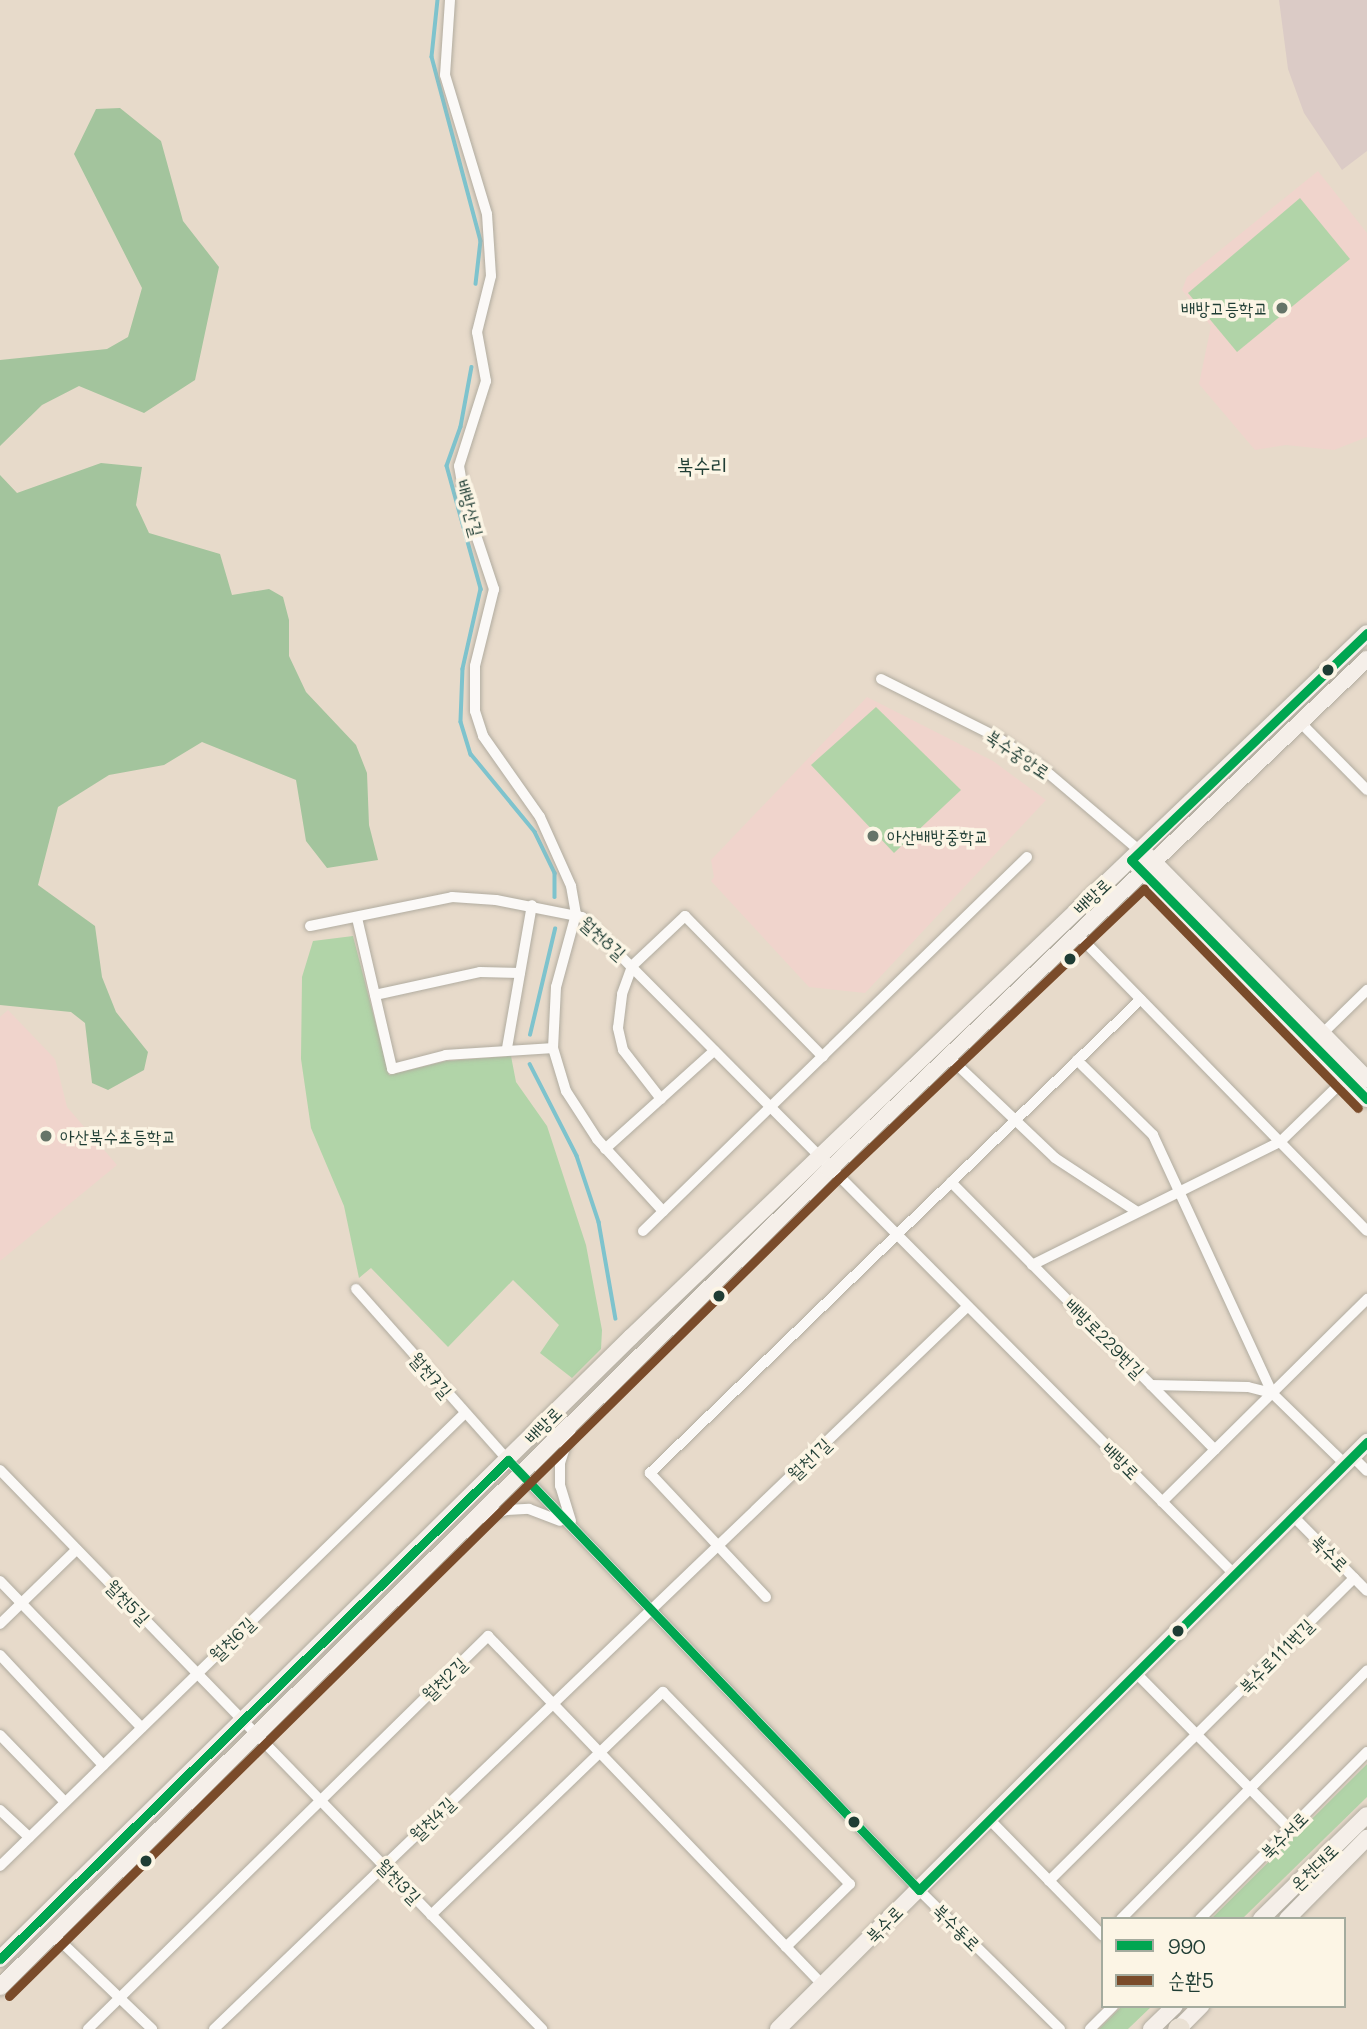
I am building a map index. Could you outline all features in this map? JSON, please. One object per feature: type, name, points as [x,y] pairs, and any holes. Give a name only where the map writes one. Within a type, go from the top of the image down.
[{"type":"street","name":"배방산길","points":[[450,0],[446,75],[486,214],[491,276],[477,332],[485,382],[458,466],[466,505],[494,589],[475,666],[475,711],[483,736],[540,817],[561,855],[576,914]]},
{"type":"street","name":"배방로","points":[[0,1959],[817,1158],[1367,633]]},
{"type":"street","name":"배방로","points":[[0,1987],[829,1170],[1079,936],[1367,659]]},
{"type":"street","name":"북수중앙로","points":[[881,679],[997,737],[1040,766],[1137,854]]},
{"type":"street","points":[[1301,723],[1366,788]]},
{"type":"street","points":[[1137,854],[1367,1099]]},
{"type":"street","points":[[643,1231],[1027,857]]},
{"type":"street","points":[[1149,867],[1323,1033],[1367,1079]]},
{"type":"street","name":"월천8길","points":[[310,926],[452,897],[532,905],[576,914],[632,966],[817,1158]]},
{"type":"street","points":[[507,1048],[532,905]]},
{"type":"street","points":[[576,914],[556,987],[553,1048],[566,1091],[606,1149],[663,1212]]},
{"type":"street","points":[[661,1099],[623,1049],[618,1028],[622,994],[632,966],[685,916],[824,1057]]},
{"type":"street","points":[[357,918],[392,1069],[446,1055],[507,1048],[553,1048]]},
{"type":"street","name":"배방로","points":[[1079,936],[1367,1231]]},
{"type":"street","points":[[374,995],[480,972],[520,973]]},
{"type":"street","points":[[1323,1033],[1367,990]]},
{"type":"street","points":[[766,1597],[650,1473],[1141,999]]},
{"type":"street","points":[[606,1149],[714,1051]]},
{"type":"street","points":[[949,1057],[1055,1158],[1136,1211]]},
{"type":"street","points":[[1077,1060],[1153,1135],[1272,1393],[1349,1460],[1367,1471]]},
{"type":"street","points":[[1032,1265],[1136,1211],[1280,1142],[1346,1078]]},
{"type":"street","name":"배방로","points":[[817,1158],[1234,1574]]},
{"type":"street","name":"배방로229번길","points":[[950,1182],[1151,1385],[1248,1387],[1272,1393]]},
{"type":"street","name":"월천7길","points":[[356,1289],[508,1460]]},
{"type":"street","points":[[1162,1502],[1367,1298]]},
{"type":"street","name":"월천1길","points":[[651,1610],[967,1307]]},
{"type":"street","points":[[1151,1385],[1214,1450]]},
{"type":"street","name":"월천6길","points":[[0,1866],[465,1413]]},
{"type":"street","points":[[575,1530],[565,1509],[560,1463],[577,1416]]},
{"type":"street","name":"북수로","points":[[778,2029],[1367,1442]]},
{"type":"street","name":"북수동로","points":[[508,1460],[919,1890],[1060,2029]]},
{"type":"street","name":"월천5길","points":[[0,1469],[256,1734]]},
{"type":"street","points":[[459,1532],[483,1517],[529,1509],[575,1530]]},
{"type":"street","name":"북수로","points":[[1293,1516],[1367,1591]]},
{"type":"street","points":[[0,1624],[78,1549]]},
{"type":"street","name":"북수로111번길","points":[[1049,1881],[1354,1578]]},
{"type":"street","points":[[0,1581],[142,1728]]},
{"type":"street","name":"월천4길","points":[[214,2029],[651,1610]]},
{"type":"street","name":"월천2길","points":[[88,2029],[488,1636],[823,1985]]},
{"type":"street","points":[[0,1655],[103,1765]]},
{"type":"street","points":[[1123,1917],[1367,1670]]},
{"type":"street","points":[[1136,1673],[1290,1829]]},
{"type":"street","points":[[431,1915],[663,1692],[850,1884],[786,1947]]},
{"type":"street","name":"월천3길","points":[[256,1734],[542,2029]]},
{"type":"street","points":[[0,1735],[65,1802]]},
{"type":"street","name":"북수서로","points":[[1202,1917],[1367,1752]]},
{"type":"street","points":[[0,1810],[29,1838]]},
{"type":"street","name":"온천대로","points":[[1263,1917],[1367,1815]]},
{"type":"street","points":[[989,1819],[1101,1934]]},
{"type":"street","name":"온천대로","points":[[1289,1917],[1367,1838]]},
{"type":"street","points":[[54,1935],[152,2029]]},
{"type":"street","points":[[1090,2029],[1111,2008]]},
{"type":"street","points":[[1151,2029],[1173,2008]]},
{"type":"street","points":[[1179,2029],[1198,2008]]},
{"type":"shaded area","points":[[1279,0],[1367,0],[1367,151],[1342,170],[1304,113],[1288,69]]},
{"type":"shaded area","name":"배방고등학교","points":[[1318,171],[1367,233],[1367,437],[1334,450],[1286,445],[1255,450],[1199,384],[1211,326],[1182,290],[1187,277]]},
{"type":"shaded area","name":"아산배방중학교","points":[[867,697],[993,761],[1046,800],[865,993],[809,987],[711,881],[714,877],[711,860]]},
{"type":"shaded area","name":"아산북수초등학교","points":[[8,1010],[55,1059],[67,1107],[117,1165],[0,1261],[0,1017]]},
{"type":"green space","points":[[120,108],[161,141],[183,221],[219,267],[195,380],[144,413],[79,386],[42,405],[0,446],[0,360],[107,349],[128,337],[142,288],[74,154],[96,109]]},
{"type":"green space","points":[[1300,198],[1350,259],[1237,352],[1188,293]]},
{"type":"green space","points":[[101,463],[142,467],[136,505],[149,533],[220,554],[232,595],[269,589],[283,597],[289,620],[289,656],[306,692],[356,745],[367,773],[369,825],[378,860],[327,868],[306,841],[296,780],[202,742],[164,765],[109,775],[58,807],[38,885],[95,926],[102,977],[116,1012],[148,1052],[144,1070],[108,1090],[92,1083],[85,1023],[71,1012],[0,1005],[0,475],[17,493]]},
{"type":"green space","points":[[876,707],[961,790],[894,853],[811,765]]},
{"type":"green space","points":[[353,936],[389,1075],[446,1061],[511,1056],[516,1082],[547,1126],[586,1245],[602,1330],[601,1349],[572,1378],[540,1353],[559,1325],[513,1280],[448,1347],[371,1268],[359,1278],[344,1206],[311,1128],[301,1059],[302,977],[313,941]]},
{"type":"green space","points":[[1367,1764],[1367,1797],[1244,1917],[1213,1917]]},
{"type":"green space","points":[[1120,2008],[1150,2008],[1128,2029],[1099,2029]]},
{"type":"waterway","points":[[438,0],[432,57],[481,241],[476,284]]},
{"type":"waterway","points":[[472,367],[461,427],[447,466],[481,589],[463,669],[461,722],[471,754],[535,832],[555,873],[555,897]]},
{"type":"waterway","points":[[530,1035],[555,929]]},
{"type":"waterway","points":[[530,1064],[577,1156],[599,1222],[616,1319]]},
{"type":"transit line","name":"990","points":[[1367,633],[1131,860],[1367,1099]]},
{"type":"transit line","name":"순환5","points":[[9,1996],[838,1179],[1144,889],[1358,1108]]},
{"type":"transit line","name":"990","points":[[0,1959],[508,1460],[919,1890],[1367,1442]]},
{"type":"place","name":"배방고등학교","points":[[1282,308]]},
{"type":"place","name":"아산배방중학교","points":[[873,836]]},
{"type":"place","name":"아산북수초등학교","points":[[46,1136]]},
{"type":"district","name":"북수리","points":[[702,465]]}]
